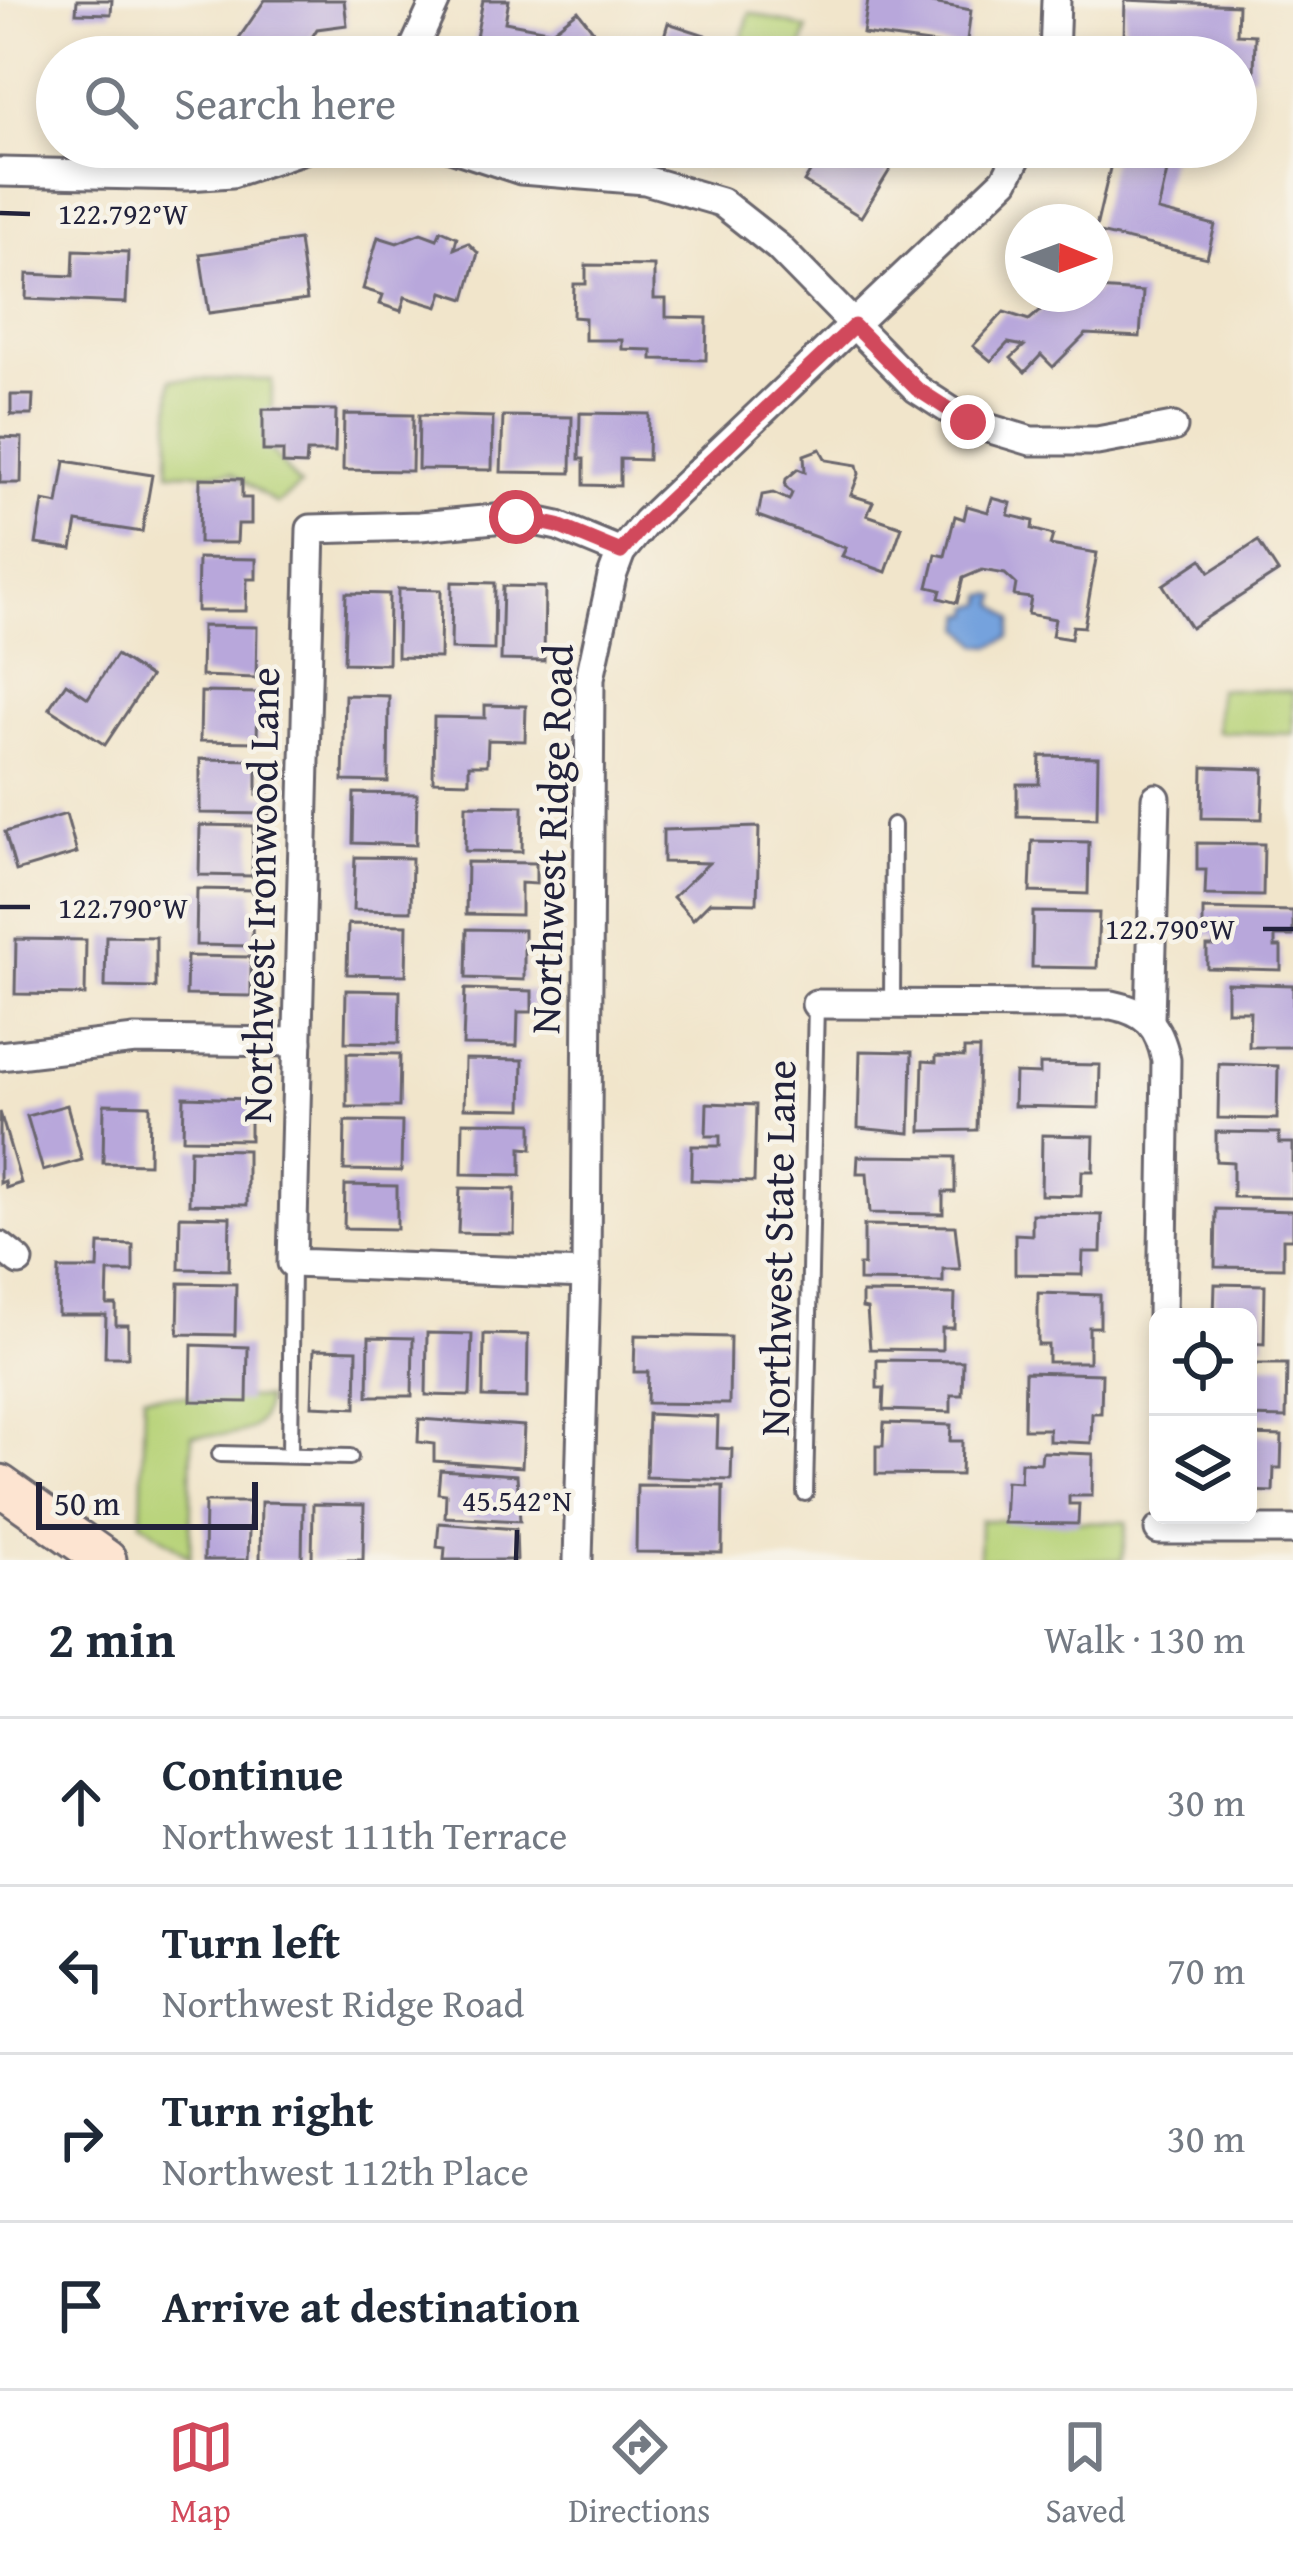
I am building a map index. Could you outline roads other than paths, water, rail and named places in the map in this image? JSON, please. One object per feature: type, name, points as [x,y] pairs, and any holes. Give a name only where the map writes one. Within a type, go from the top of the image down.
[{"type":"street","points":[[420,36],[436,0]]},
{"type":"street","points":[[1055,36],[1056,0]]},
{"type":"street","points":[[0,172],[187,176],[247,168]]},
{"type":"street","points":[[515,168],[645,180],[721,202],[778,247],[917,389],[968,422],[1030,441],[1097,441],[1172,427]]},
{"type":"street","name":"Northwest Ridge Road","points":[[578,1560],[586,1274],[590,678],[603,606],[621,552],[703,467],[1005,180],[1011,168]]},
{"type":"street","name":"Northwest Ironwood Lane","points":[[292,1263],[311,529],[516,517],[558,526],[621,552]]},
{"type":"street","points":[[1150,1019],[1156,798]]},
{"type":"street","points":[[816,1004],[1112,1005],[1150,1019],[1161,1037],[1166,1060],[1162,1308]]},
{"type":"street","points":[[0,1056],[135,1040],[298,1042]]},
{"type":"street","points":[[292,1263],[586,1274]]},
{"type":"street","points":[[0,1485],[67,1542],[106,1560]]},
{"type":"street","points":[[1157,1560],[1159,1524]]},
{"type":"street","points":[[1192,1524],[1293,1530]]},
{"type":"lane","points":[[892,1004],[893,825]]},
{"type":"lane","name":"Northwest State Lane","points":[[805,1493],[816,1004]]},
{"type":"lane","points":[[290,1455],[292,1263]]},
{"type":"lane","points":[[220,1454],[350,1457]]},
{"type":"water","points":[[994,594],[996,604],[1013,619],[1010,637],[992,646],[980,645],[963,628],[965,614],[985,603],[985,595]]}]
